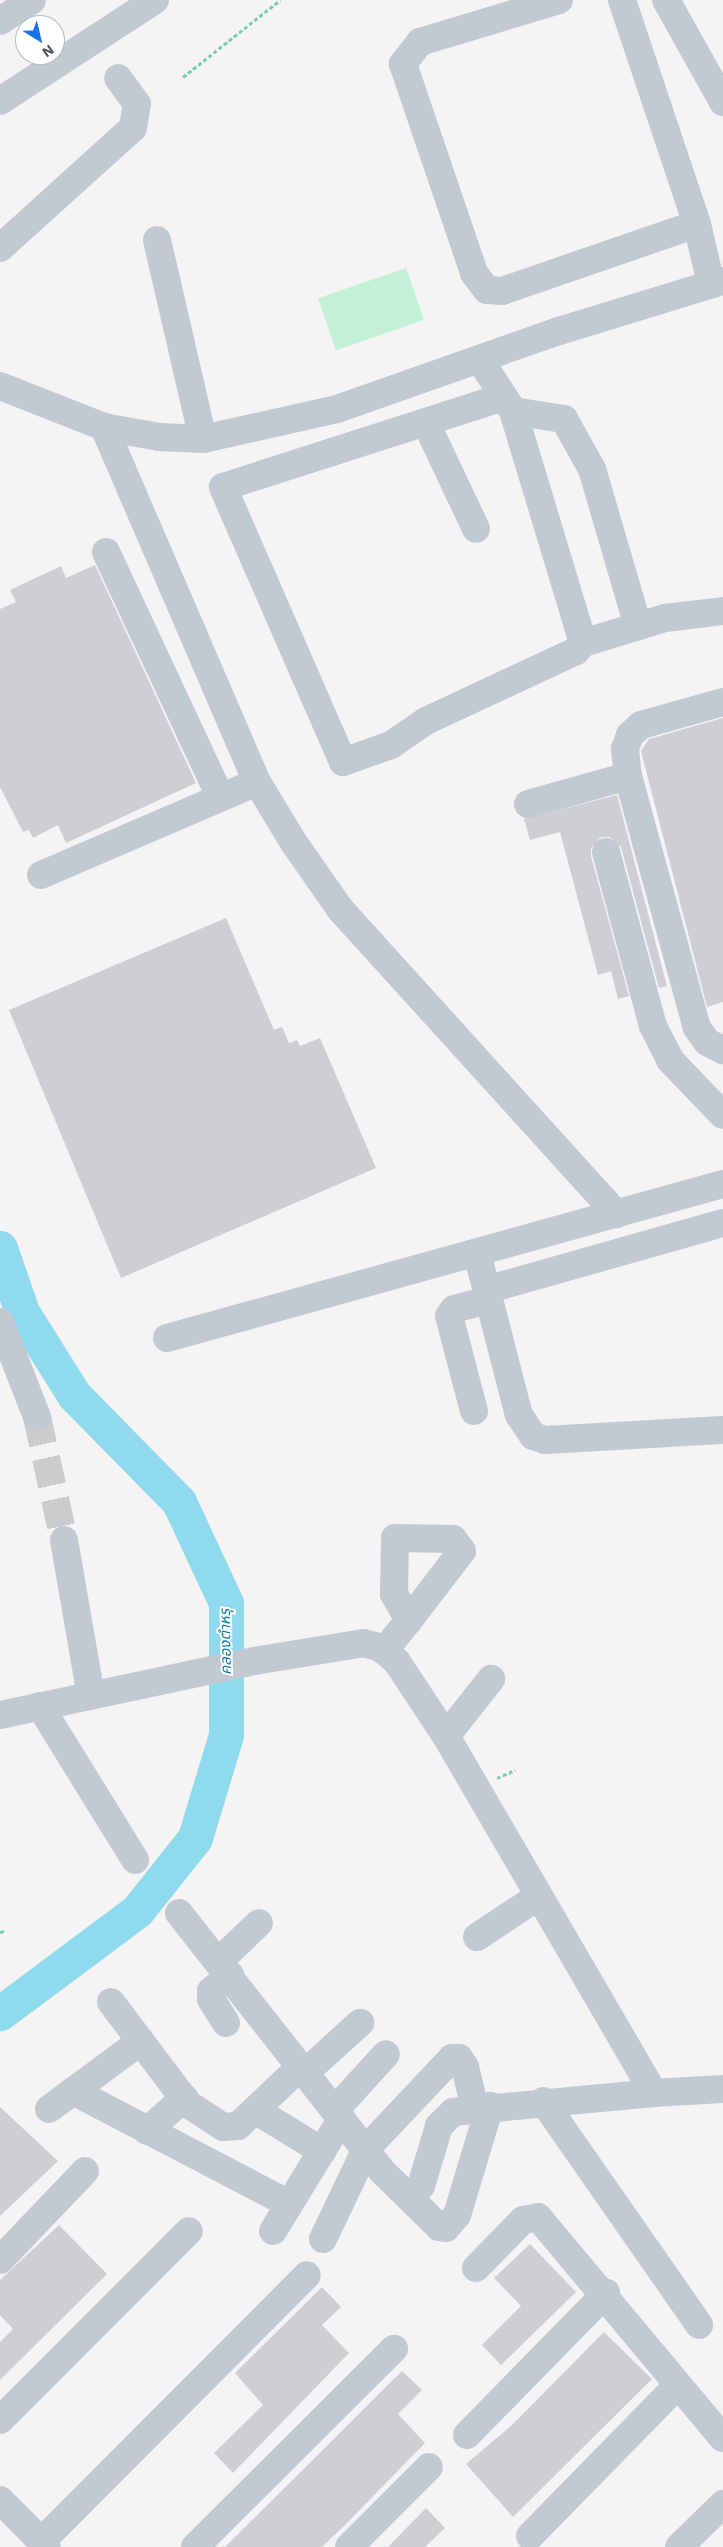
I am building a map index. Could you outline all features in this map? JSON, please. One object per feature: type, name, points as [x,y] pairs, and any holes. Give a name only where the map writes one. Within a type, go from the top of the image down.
[{"type":"street","points":[[0,21],[32,0]]},
{"type":"street","points":[[0,101],[155,0]]},
{"type":"street","points":[[559,0],[420,42],[403,64],[474,273],[487,290],[502,291],[697,224]]},
{"type":"street","points":[[0,386],[104,426],[159,438],[203,439],[337,409],[717,282],[622,0]]},
{"type":"street","points":[[666,0],[723,102]]},
{"type":"street","points":[[0,248],[133,128],[137,104],[118,78]]},
{"type":"street","points":[[157,240],[203,439]]},
{"type":"street","points":[[480,360],[508,404],[583,643]]},
{"type":"street","points":[[638,626],[592,469],[564,419],[508,404],[426,423],[289,462],[223,487],[342,762],[391,745],[426,721],[576,651],[583,643],[638,626],[723,611]]},
{"type":"street","points":[[426,423],[476,529]]},
{"type":"street","points":[[104,426],[257,782],[340,909],[617,1214]]},
{"type":"street","points":[[106,552],[220,798]]},
{"type":"street","points":[[723,702],[641,725],[624,749],[628,776],[697,1028],[707,1042],[723,1050]]},
{"type":"street","points":[[528,804],[628,776]]},
{"type":"street","points":[[41,875],[257,782]]},
{"type":"street","points":[[606,852],[653,1026],[670,1060],[723,1116]]},
{"type":"street","points":[[167,1338],[723,1184]]},
{"type":"street","points":[[474,1411],[449,1316],[454,1309],[487,1295],[723,1223]]},
{"type":"street","points":[[476,1253],[519,1415],[533,1436],[545,1440],[723,1430]]},
{"type":"street","points":[[0,1322],[37,1417]]},
{"type":"street","points":[[64,1540],[91,1696]]},
{"type":"street","points":[[384,1651],[409,1620]]},
{"type":"street","points":[[0,1715],[254,1661],[364,1643],[384,1651],[397,1662],[446,1736],[654,2093]]},
{"type":"street","points":[[446,1736],[491,1679]]},
{"type":"street","points":[[40,1706],[135,1860]]},
{"type":"street","points":[[477,1937],[539,1896]]},
{"type":"street","points":[[179,1913],[305,2068],[366,2149],[382,2171],[439,2227],[446,2228],[457,2216],[483,2107],[465,2067],[459,2058],[452,2058],[366,2149],[323,2239]]},
{"type":"street","points":[[226,2023],[211,1999],[211,1991],[224,1968],[259,1923]]},
{"type":"street","points":[[111,2002],[184,2098],[202,2116],[223,2127],[238,2126],[360,2023]]},
{"type":"street","points":[[49,2109],[140,2041]]},
{"type":"street","points":[[273,2231],[322,2151],[339,2114],[386,2054]]},
{"type":"street","points":[[421,2186],[445,2116],[483,2107],[543,2101],[723,2089]]},
{"type":"street","points":[[73,2091],[289,2204]]},
{"type":"street","points":[[147,2131],[184,2098]]},
{"type":"street","points":[[543,2101],[699,2325]]},
{"type":"street","points":[[255,2110],[322,2151]]},
{"type":"street","points":[[0,2260],[86,2171]]},
{"type":"street","points":[[476,2268],[523,2220],[538,2217],[606,2293],[678,2385],[723,2438]]},
{"type":"street","points":[[0,2420],[189,2230]]},
{"type":"street","points":[[0,2500],[44,2544],[306,2276]]},
{"type":"street","points":[[468,2435],[606,2293]]},
{"type":"street","points":[[195,2547],[394,2348]]},
{"type":"street","points":[[530,2536],[678,2385]]},
{"type":"street","points":[[349,2547],[429,2467]]},
{"type":"street","points":[[679,2547],[723,2504]]},
{"type":"path","points":[[183,77],[280,0]]},
{"type":"path","points":[[0,1932],[5,1931]]},
{"type":"green space","points":[[406,268],[424,320],[336,350],[318,298]]},
{"type":"building","points":[[95,565],[196,783],[66,843],[58,825],[33,838],[29,830],[23,832],[0,787],[0,609],[16,602],[10,590],[61,566],[66,578]]},
{"type":"building","points":[[723,718],[723,1002],[707,1007],[641,751],[649,739]]},
{"type":"building","points":[[617,795],[667,986],[659,988],[621,847],[610,837],[601,837],[591,848],[591,856],[629,996],[618,999],[611,971],[598,975],[560,832],[530,840],[524,819]]},
{"type":"building","points":[[226,918],[274,1030],[282,1027],[289,1043],[297,1040],[300,1046],[320,1038],[376,1168],[121,1278],[9,1010]]},
{"type":"building","points":[[0,2107],[58,2161],[0,2216]]},
{"type":"building","points":[[59,2225],[107,2274],[0,2380],[0,2342],[13,2329],[0,2315],[0,2280]]},
{"type":"building","points":[[530,2244],[576,2292],[501,2365],[482,2345],[521,2306],[494,2278]]},
{"type":"building","points":[[322,2287],[341,2307],[322,2325],[349,2353],[233,2473],[214,2453],[263,2405],[235,2373]]},
{"type":"building","points":[[604,2332],[652,2379],[513,2517],[466,2464],[512,2425]]},
{"type":"building","points":[[402,2371],[422,2390],[398,2414],[425,2443],[346,2524],[322,2547],[225,2547]]},
{"type":"building","points":[[426,2508],[445,2528],[425,2547],[388,2547]]},
{"type":"waterway","name":"คลองตำหรุ","points":[[0,1248],[22,1312],[74,1395],[179,1502],[226,1603],[226,1735],[195,1838],[137,1911],[0,2013]]},
{"type":"tunnel","points":[[37,1417],[64,1540]]}]
